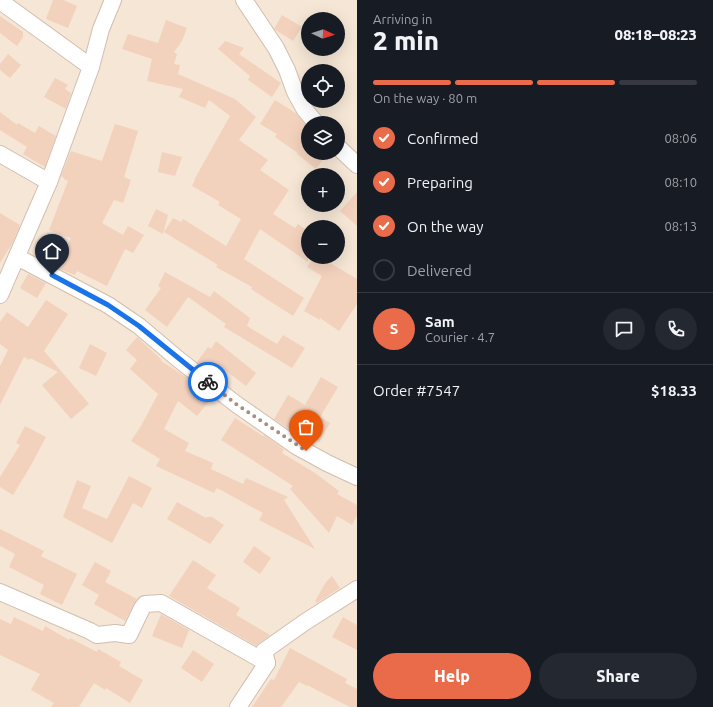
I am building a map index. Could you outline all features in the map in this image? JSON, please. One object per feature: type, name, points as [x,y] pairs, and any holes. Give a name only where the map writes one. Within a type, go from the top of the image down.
[{"type":"street","points":[[0,295],[48,182],[91,67],[101,29],[113,0]]},
{"type":"street","points":[[244,0],[276,48],[287,70],[295,92],[310,116]]},
{"type":"street","points":[[0,2],[91,67]]},
{"type":"street","points":[[0,154],[48,182]]},
{"type":"street","points":[[345,154],[357,165]]},
{"type":"street","points":[[17,257],[108,305],[139,326],[178,359],[236,404],[290,442],[327,463],[357,477]]},
{"type":"street","points":[[238,707],[267,663],[264,651],[304,622],[357,589]]},
{"type":"street","points":[[0,592],[90,630],[97,635],[115,632],[129,635],[145,604],[161,603],[267,663]]},
{"type":"shaded area","points":[[0,0],[357,0],[357,707],[0,707]]},
{"type":"building","points":[[53,0],[63,0],[77,6],[68,28],[46,19]]},
{"type":"building","points":[[282,15],[301,26],[293,41],[274,29]]},
{"type":"building","points":[[0,16],[23,32],[23,37],[17,46],[0,33]]},
{"type":"building","points":[[166,20],[187,28],[182,41],[174,52],[177,54],[174,64],[180,65],[178,74],[235,99],[256,117],[239,140],[268,160],[260,170],[289,190],[273,214],[295,228],[298,224],[301,226],[301,257],[260,229],[244,259],[304,298],[293,316],[251,289],[252,287],[216,267],[218,265],[164,232],[173,218],[181,222],[183,219],[226,246],[241,219],[218,205],[220,202],[192,186],[230,116],[209,100],[205,108],[179,97],[183,89],[147,81],[152,59],[122,49],[128,34],[158,43]]},
{"type":"building","points":[[225,41],[244,48],[239,54],[281,83],[272,97],[248,80],[250,76],[218,49]]},
{"type":"building","points":[[8,54],[21,65],[10,78],[0,70],[0,64]]},
{"type":"building","points":[[55,78],[68,85],[65,89],[71,93],[66,109],[44,97]]},
{"type":"building","points":[[275,100],[297,114],[301,119],[301,157],[296,153],[298,153],[275,137],[277,134],[260,124]]},
{"type":"building","points":[[0,112],[17,125],[18,123],[35,133],[39,126],[56,136],[45,167],[23,154],[27,147],[0,130]]},
{"type":"building","points":[[115,124],[138,131],[124,177],[131,180],[123,203],[114,200],[102,223],[123,235],[128,226],[144,235],[133,253],[125,249],[107,286],[77,271],[75,275],[57,268],[71,238],[49,230],[68,181],[61,176],[71,151],[102,161]]},
{"type":"building","points":[[162,152],[182,157],[175,176],[158,172]]},
{"type":"building","points":[[305,160],[323,160],[317,168]]},
{"type":"building","points":[[357,192],[357,226],[341,212],[345,212],[345,205]]},
{"type":"building","points":[[156,209],[168,215],[163,234],[148,226]]},
{"type":"building","points":[[0,213],[20,225],[13,242],[0,263]]},
{"type":"building","points":[[309,264],[332,264],[357,279],[357,304],[339,331],[320,318],[320,320],[304,311],[322,276],[307,267]]},
{"type":"building","points":[[165,272],[210,297],[214,291],[250,318],[247,326],[277,344],[283,335],[305,348],[292,368],[224,327],[226,324],[188,297],[167,327],[145,310],[161,288],[158,286]]},
{"type":"building","points":[[28,274],[46,283],[37,298],[20,288]]},
{"type":"building","points":[[46,300],[68,314],[44,351],[89,404],[71,419],[42,385],[58,372],[30,358],[29,360],[24,357],[0,405],[0,366],[8,350],[0,344],[0,322],[7,312],[28,327]]},
{"type":"building","points":[[137,337],[162,360],[161,361],[186,377],[207,394],[205,397],[210,400],[197,416],[178,401],[164,429],[189,443],[185,451],[213,463],[211,469],[243,484],[246,478],[288,497],[284,500],[315,549],[259,520],[263,513],[217,488],[214,493],[156,466],[160,459],[131,441],[158,394],[130,369],[137,360],[126,350]]},
{"type":"building","points":[[216,341],[256,373],[246,386],[225,370],[219,379],[197,362],[208,347],[211,349]]},
{"type":"building","points":[[90,344],[107,353],[96,376],[79,368]]},
{"type":"building","points":[[321,377],[338,387],[320,417],[330,423],[319,442],[297,428],[293,432],[274,419],[288,395],[305,405]]},
{"type":"building","points":[[235,418],[284,449],[282,453],[315,473],[339,491],[337,494],[357,505],[357,516],[352,525],[337,516],[329,533],[290,489],[293,486],[221,440]]},
{"type":"building","points":[[25,426],[46,437],[13,495],[0,487],[0,477],[20,445],[16,443]]},
{"type":"building","points":[[129,476],[152,488],[142,508],[133,503],[112,543],[63,517],[77,480],[91,486],[82,508],[107,519]]},
{"type":"building","points":[[177,502],[206,518],[212,517],[224,525],[210,544],[167,519]]},
{"type":"building","points":[[0,529],[44,551],[41,556],[77,574],[62,605],[40,594],[44,585],[9,567],[15,554],[0,546]]},
{"type":"building","points":[[254,546],[271,558],[260,574],[243,562]]},
{"type":"building","points":[[193,560],[216,575],[207,588],[240,608],[236,615],[270,635],[256,646],[169,596]]},
{"type":"building","points":[[95,562],[111,571],[105,582],[137,599],[125,621],[94,604],[99,595],[82,585]]},
{"type":"building","points":[[332,576],[340,588],[317,603],[315,601],[326,582]]},
{"type":"building","points":[[161,614],[189,630],[182,648],[152,636]]},
{"type":"building","points":[[14,617],[43,631],[45,626],[69,640],[70,638],[97,652],[98,649],[121,662],[119,666],[143,680],[130,703],[106,688],[105,690],[94,683],[79,707],[51,707],[54,703],[31,690],[40,674],[0,655],[0,619],[11,624]]},
{"type":"building","points":[[343,617],[357,625],[357,650],[332,637]]},
{"type":"building","points":[[290,648],[347,679],[345,683],[357,689],[357,707],[350,707],[299,682],[281,707],[252,707],[271,679],[274,680]]},
{"type":"building","points":[[193,650],[214,664],[202,682],[181,668]]},
{"type":"way so far","points":[[208,382],[236,404],[296,446],[306,451]]},
{"type":"route","points":[[52,275],[108,305],[139,326],[208,382]]}]
